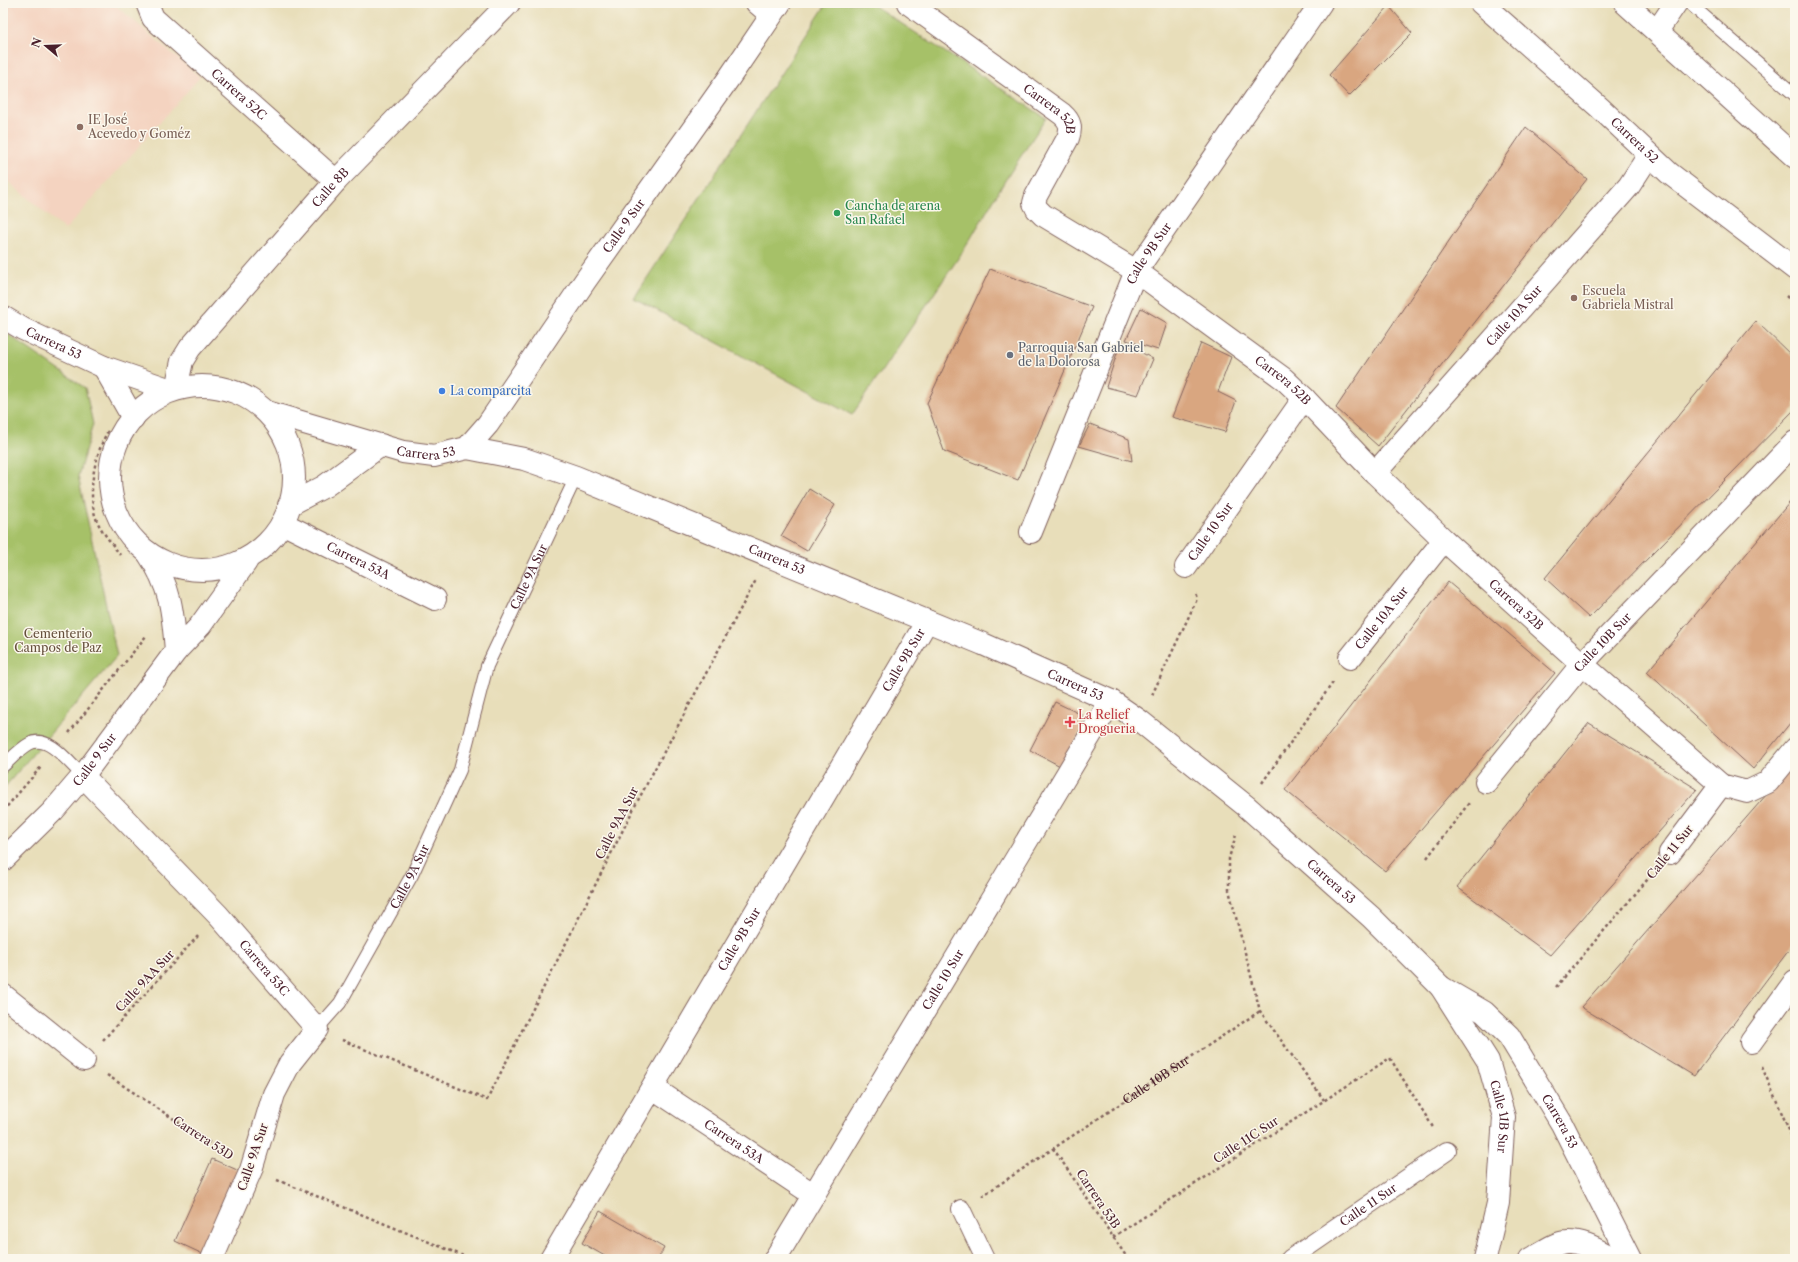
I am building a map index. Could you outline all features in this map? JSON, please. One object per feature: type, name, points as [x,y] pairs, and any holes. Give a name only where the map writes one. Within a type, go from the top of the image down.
[{"type":"street","name":"Carrera 52C","points":[[147,3],[153,18],[336,181]]},
{"type":"street","name":"Calle 8B","points":[[174,389],[182,361],[190,348],[336,181],[509,3]]},
{"type":"street","name":"Carrera 52B","points":[[908,3],[1065,116],[1070,122],[1071,130],[1068,138],[1036,196],[1034,203],[1043,215],[1136,271],[1284,379],[1375,473],[1444,540],[1582,664],[1721,785]]},
{"type":"street","name":"Calle 9B Sur","points":[[1031,532],[1136,271],[1321,3]]},
{"type":"street","name":"Carrera 52","points":[[1481,3],[1600,108],[1669,173],[1795,269]]},
{"type":"street","points":[[1625,3],[1795,157]]},
{"type":"street","points":[[1657,31],[1676,3]]},
{"type":"street","name":"Calle 9 Sur","points":[[467,448],[488,424],[585,281],[729,78],[769,7]]},
{"type":"street","name":"Calle 10A Sur","points":[[1375,473],[1629,186],[1649,155]]},
{"type":"street","name":"Carrera 53","points":[[3,317],[23,329],[104,367],[174,389]]},
{"type":"street","points":[[104,367],[132,418]]},
{"type":"street","points":[[194,385],[230,389],[250,399],[267,412],[280,429],[288,447],[292,459],[293,486],[286,514],[255,556],[246,562],[220,569],[201,570],[180,568],[160,561],[148,553],[129,535],[118,517],[112,497],[110,476],[112,455],[120,435],[132,418],[174,389],[194,385]]},
{"type":"street","name":"Calle 10 Sur","points":[[1186,567],[1304,398]]},
{"type":"street","name":"Carrera 53","points":[[267,412],[403,452],[434,456],[467,448],[524,459],[576,477],[927,620],[1111,701],[1140,721],[1246,806],[1371,918],[1441,987],[1484,1012],[1509,1036],[1562,1124],[1630,1259]]},
{"type":"street","name":"Calle 10B Sur","points":[[1486,782],[1582,664],[1795,442]]},
{"type":"street","name":"Carrera 53","points":[[286,514],[381,445]]},
{"type":"street","name":"Carrera 53A","points":[[286,514],[435,599]]},
{"type":"street","name":"Calle 10A Sur","points":[[1350,658],[1444,540]]},
{"type":"street","points":[[148,553],[159,570],[169,595],[176,651]]},
{"type":"street","name":"Calle 9 Sur","points":[[3,860],[53,811],[83,776],[176,651],[200,626],[246,562]]},
{"type":"street","name":"Calle 9B Sur","points":[[551,1259],[927,620]]},
{"type":"street","name":"Calle 10 Sur","points":[[775,1259],[1111,701]]},
{"type":"street","points":[[1721,785],[1747,792],[1768,782],[1795,749]]},
{"type":"street","name":"Carrera 53C","points":[[83,776],[218,914],[317,1029]]},
{"type":"street","name":"Calle 11 Sur","points":[[1670,853],[1721,785]]},
{"type":"street","points":[[1751,1042],[1795,981]]},
{"type":"street","name":"Calle 11B Sur","points":[[1441,987],[1488,1061],[1504,1117],[1498,1203],[1485,1259]]},
{"type":"street","points":[[3,995],[84,1060]]},
{"type":"street","name":"Calle 9A Sur","points":[[212,1259],[251,1170],[274,1094],[290,1063],[317,1029]]},
{"type":"street","name":"Carrera 53A","points":[[653,1088],[814,1196]]},
{"type":"street","name":"Calle 11 Sur","points":[[1290,1259],[1447,1151]]},
{"type":"street","points":[[961,1209],[985,1259]]},
{"type":"street","points":[[1530,1259],[1548,1248],[1567,1242],[1589,1246],[1614,1259]]},
{"type":"lane","points":[[1689,3],[1795,95]]},
{"type":"lane","name":"Calle 9A Sur","points":[[317,1029],[340,1003],[412,875],[460,770],[487,666],[576,477]]},
{"type":"lane","points":[[3,766],[28,744],[39,740],[51,744],[83,776]]},
{"type":"path","points":[[109,430],[95,468],[91,495],[98,525],[121,556]]},
{"type":"path","name":"Calle 9AA Sur","points":[[317,1029],[487,1100],[635,806],[768,556]]},
{"type":"path","name":"Calle 10 Sur","points":[[1140,721],[1197,599],[1186,567]]},
{"type":"path","points":[[3,811],[126,664],[146,636],[146,629]]},
{"type":"path","points":[[1427,858],[1486,782]]},
{"type":"path","name":"Calle 11 Sur","points":[[1556,987],[1670,853]]},
{"type":"path","name":"Calle 9AA Sur","points":[[84,1060],[218,914]]},
{"type":"path","name":"Calle 10B Sur","points":[[961,1209],[1260,1011],[1324,1100]]},
{"type":"path","points":[[1751,1042],[1795,1144]]},
{"type":"path","name":"Calle 11C Sur","points":[[1113,1236],[1390,1058],[1447,1151]]},
{"type":"path","name":"Carrera 53D","points":[[84,1060],[251,1170],[471,1259]]},
{"type":"path","name":"Carrera 53B","points":[[1054,1148],[1128,1259]]},
{"type":"shaded area","name":"IE José Acevedo y Goméz","points":[[3,3],[113,3],[200,77],[65,230],[3,177]]},
{"type":"green space","name":"Cancha de arena San Rafael","points":[[827,3],[870,3],[1046,118],[1006,179],[965,248],[852,415],[634,298]]},
{"type":"green space","name":"Cementerio Campos de Paz","points":[[3,331],[85,388],[93,424],[78,476],[117,656],[3,789]]},
{"type":"building","points":[[1389,6],[1412,33],[1349,96],[1329,75]]},
{"type":"building","points":[[1526,127],[1587,179],[1378,446],[1336,408]]},
{"type":"building","name":"Parroquia San Gabriel de la Dolorosa","points":[[990,269],[1092,307],[1018,480],[944,451],[927,403]]},
{"type":"building","points":[[1141,308],[1167,323],[1158,350],[1126,340]]},
{"type":"building","points":[[1756,321],[1795,359],[1795,409],[1589,618],[1545,578]]},
{"type":"building","points":[[1121,341],[1153,359],[1138,395],[1106,387]]},
{"type":"building","points":[[1201,343],[1231,357],[1218,392],[1236,401],[1225,432],[1172,417]]},
{"type":"building","points":[[1090,424],[1129,439],[1132,461],[1079,446]]},
{"type":"building","points":[[809,489],[835,505],[807,551],[781,536]]},
{"type":"building","points":[[1795,496],[1795,717],[1753,769],[1647,672]]},
{"type":"building","points":[[1448,582],[1555,673],[1385,871],[1285,790]]},
{"type":"building","points":[[1055,702],[1082,715],[1083,726],[1062,767],[1030,750]]},
{"type":"building","points":[[1589,723],[1697,789],[1550,955],[1457,887]]},
{"type":"building","points":[[1795,762],[1795,942],[1694,1076],[1581,1007]]},
{"type":"building","points":[[212,1159],[244,1173],[207,1256],[175,1241]]},
{"type":"building","points":[[600,1211],[664,1248],[658,1259],[610,1259],[582,1243]]},
{"type":"place","name":"IE José Acevedo y Goméz","points":[[80,127]]},
{"type":"place","name":"Cancha de arena San Rafael","points":[[837,213]]},
{"type":"place","name":"Escuela Gabriela Mistral","points":[[1574,298]]},
{"type":"place","name":"Parroquia San Gabriel de la Dolorosa","points":[[1010,355]]},
{"type":"place","name":"La comparcita","points":[[442,391]]},
{"type":"place","name":"La Relief Drogueria","points":[[1070,722]]}]
